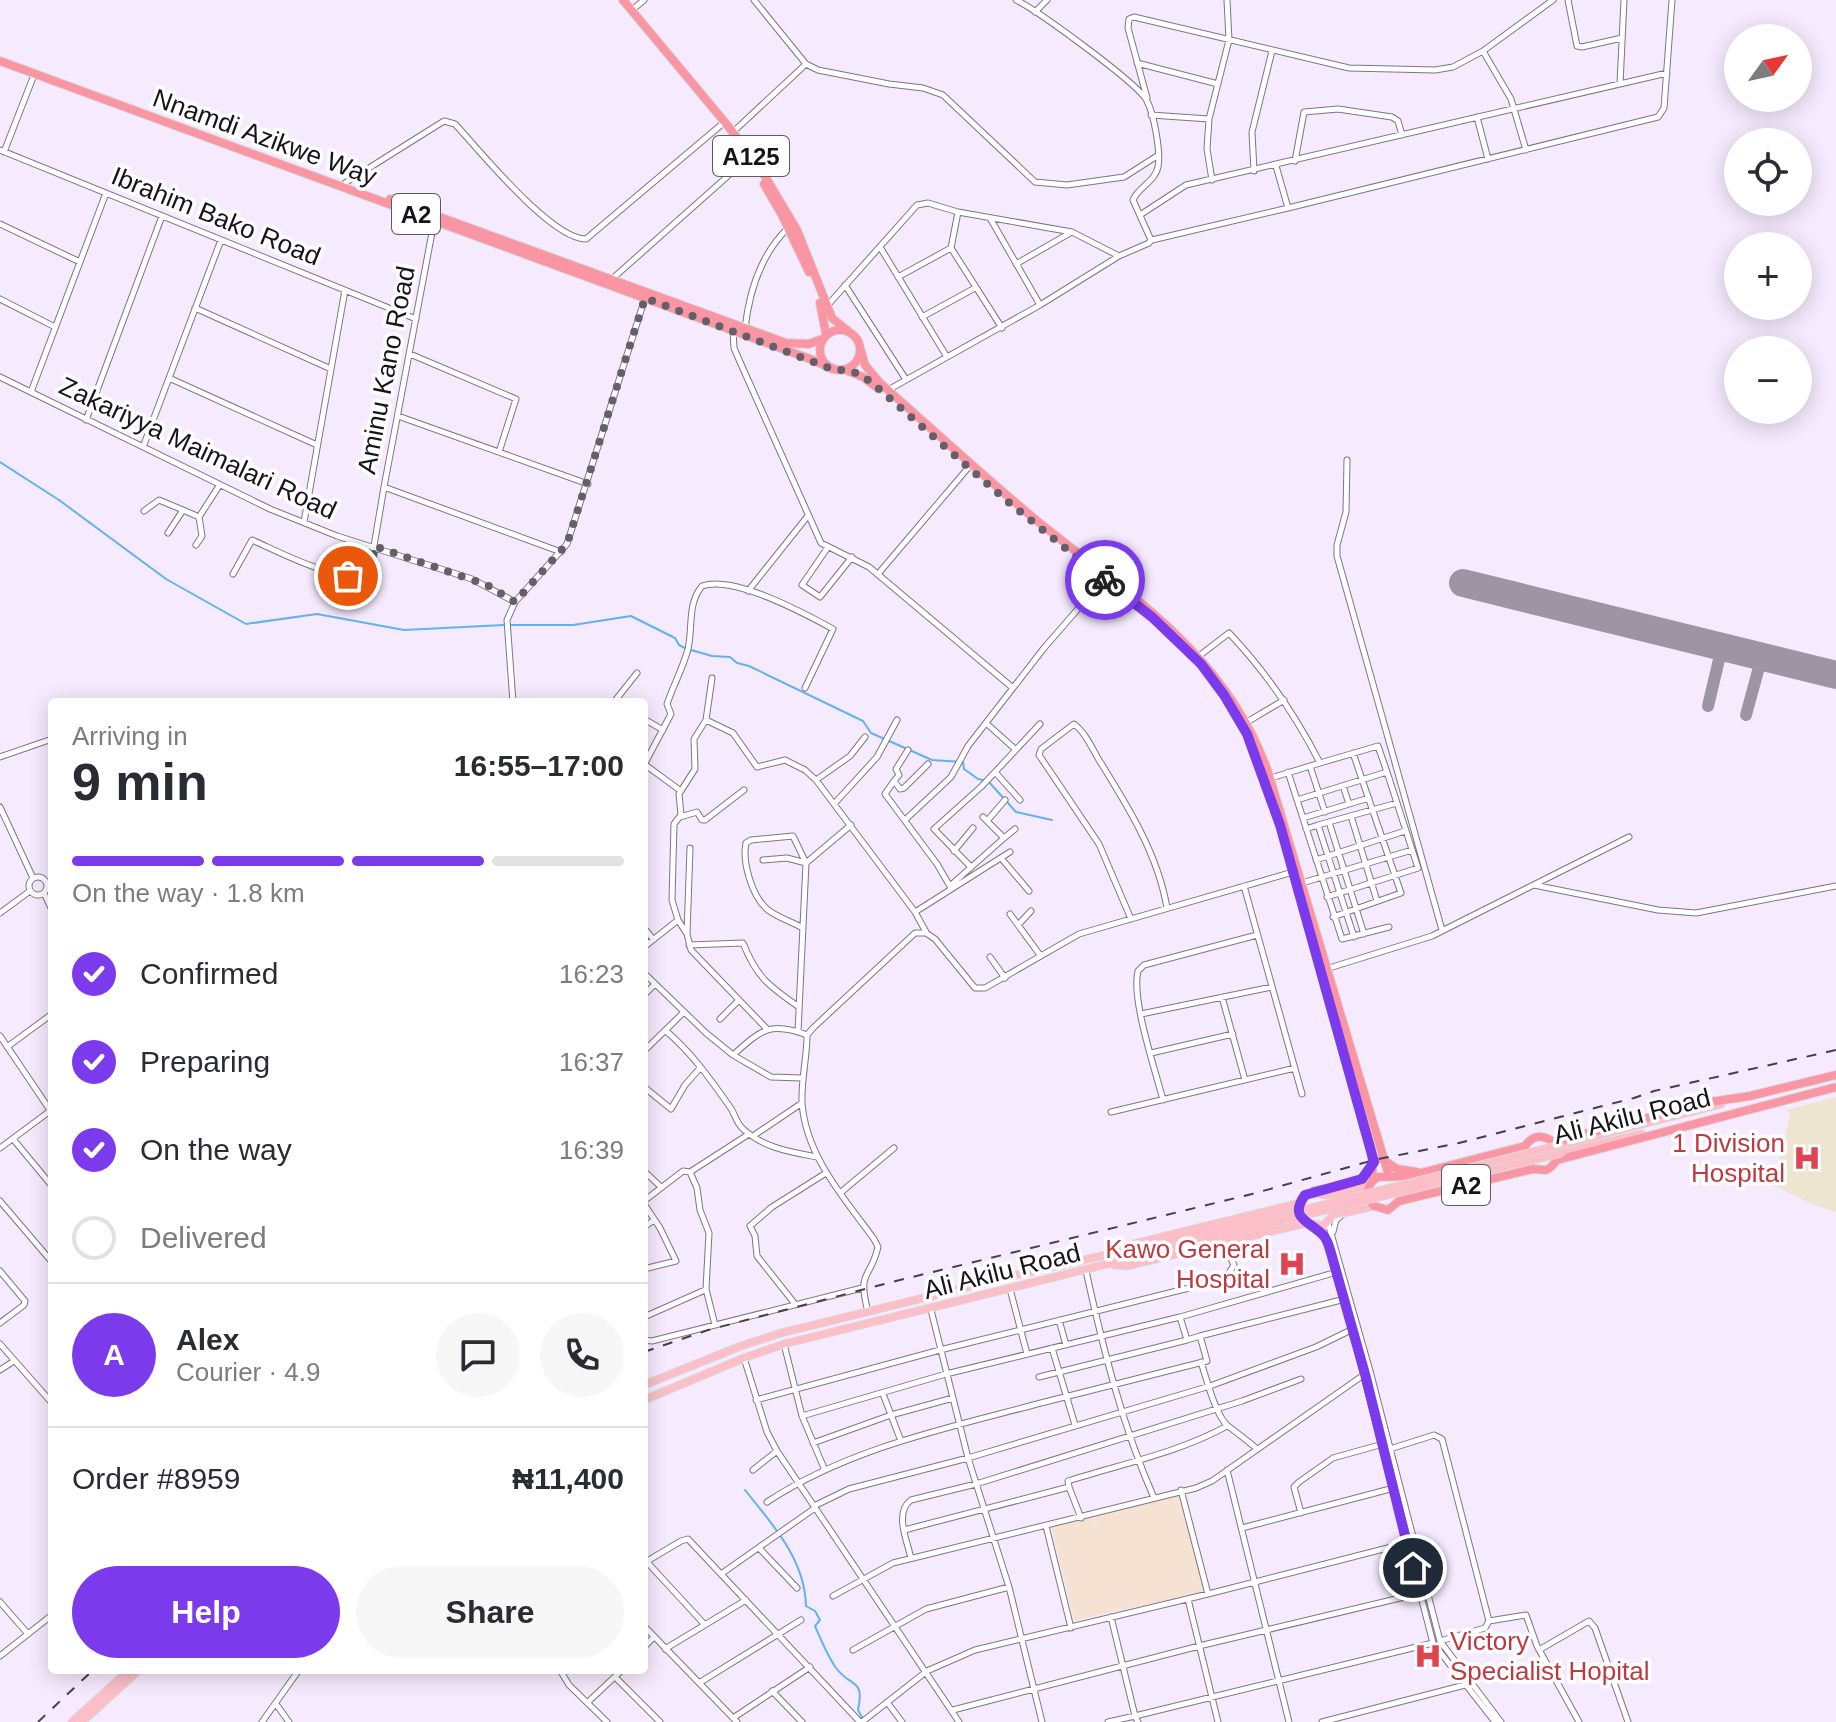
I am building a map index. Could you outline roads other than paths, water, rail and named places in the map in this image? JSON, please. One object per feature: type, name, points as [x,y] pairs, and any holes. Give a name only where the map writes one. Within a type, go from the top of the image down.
[{"type":"highway","name":"A125","points":[[615,0],[747,159],[789,228],[804,260],[822,309],[824,336]]},
{"type":"highway","name":"A125","points":[[623,0],[733,132],[788,213],[835,322],[848,331]]},
{"type":"highway","name":"Nnamdi Azikwe Way","points":[[2,59],[745,329],[794,345],[809,344],[824,336]]},
{"type":"highway","name":"Nnamdi Azikwe Way","points":[[2,59],[832,369]]},
{"type":"highway","points":[[1374,1206],[1368,1196],[1378,1161],[1270,778],[1247,722],[1199,656],[1160,618],[1017,504],[888,390],[869,370],[858,341],[848,331],[841,329],[824,336],[820,345],[821,359],[832,369],[857,373],[877,386],[968,468],[1152,617],[1187,650],[1233,709],[1261,767],[1378,1161],[1401,1189],[1399,1201]]},
{"type":"highway","points":[[846,370],[857,361],[860,348]]},
{"type":"highway","name":"A2","points":[[1374,1206],[1388,1210],[1399,1201],[1533,1169],[1546,1170],[1558,1150],[1710,1102],[1836,1075]]},
{"type":"highway","name":"A2","points":[[1371,1183],[1525,1146],[1535,1137],[1541,1136],[1558,1150],[1715,1121],[1751,1108],[1836,1087]]},
{"type":"highway","points":[[1748,1096],[1751,1108]]},
{"type":"highway","name":"A2","points":[[1525,1146],[1524,1159],[1533,1169]]},
{"type":"highway","points":[[1378,1161],[1397,1169],[1422,1172]]},
{"type":"highway","points":[[1314,1191],[1362,1179],[1378,1161]]},
{"type":"main road","name":"Ali Akilu Road","points":[[648,1398],[784,1344],[931,1310],[1558,1150]]},
{"type":"main road","points":[[1309,1225],[1301,1218],[1300,1203],[1305,1195],[1314,1191],[1328,1195],[1371,1183]]},
{"type":"main road","points":[[1328,1195],[1338,1215]]},
{"type":"main road","points":[[1105,1255],[1120,1247],[1300,1203]]},
{"type":"main road","points":[[1108,1265],[1126,1266],[1309,1225],[1323,1226],[1338,1215],[1374,1206]]},
{"type":"main road","name":"Ali Akilu Road","points":[[648,1383],[741,1346],[868,1312],[1105,1255],[1292,1216]]},
{"type":"main road","points":[[72,1722],[125,1674]]},
{"type":"main road","points":[[82,1722],[135,1674]]},
{"type":"street","points":[[632,11],[644,0]]},
{"type":"street","points":[[754,0],[806,64],[818,70],[933,90],[951,102],[1035,182],[1067,185],[1124,177],[1158,155]]},
{"type":"street","points":[[1016,0],[1127,82],[1149,103]]},
{"type":"street","points":[[1035,12],[1047,0]]},
{"type":"street","points":[[1212,180],[1207,149],[1209,119],[1229,40],[1227,0]]},
{"type":"street","points":[[1151,240],[1133,197],[1153,179],[1157,172],[1158,155],[1149,103],[1128,28],[1129,19],[1134,17],[1349,68],[1435,70],[1453,67],[1483,51],[1553,0]]},
{"type":"street","points":[[1568,0],[1577,46],[1622,38]]},
{"type":"street","points":[[1620,84],[1624,0]]},
{"type":"street","points":[[888,390],[905,378],[1002,328],[1119,256],[1151,240],[1658,117],[1664,108],[1672,0]]},
{"type":"street","points":[[1254,171],[1252,132],[1272,51]]},
{"type":"street","points":[[1483,51],[1515,108],[1526,150]]},
{"type":"street","points":[[1136,63],[1218,84]]},
{"type":"street","points":[[733,132],[806,64]]},
{"type":"street","points":[[2,151],[35,73]]},
{"type":"street","points":[[1140,215],[1186,185],[1667,73]]},
{"type":"street","points":[[1295,161],[1304,112],[1338,109],[1392,117],[1398,121],[1402,135]]},
{"type":"street","points":[[1151,115],[1209,119]]},
{"type":"street","points":[[1477,117],[1488,159]]},
{"type":"street","points":[[345,183],[444,121],[449,121],[540,215],[567,233],[586,239],[721,125]]},
{"type":"street","name":"Ibrahim Bako Road","points":[[2,151],[416,319]]},
{"type":"street","points":[[611,279],[747,159]]},
{"type":"street","points":[[1276,166],[1288,208]]},
{"type":"street","points":[[31,392],[106,193]]},
{"type":"street","points":[[827,306],[920,203],[1072,232],[1119,256]]},
{"type":"street","points":[[958,212],[951,248],[1002,328]]},
{"type":"street","points":[[86,420],[162,216]]},
{"type":"street","points":[[989,217],[1040,305]]},
{"type":"street","name":"Aminu Kano Road","points":[[233,574],[252,540],[342,575],[372,573],[384,487],[434,221]]},
{"type":"street","points":[[0,224],[80,262]]},
{"type":"street","points":[[745,329],[751,287],[779,238],[789,228]]},
{"type":"street","points":[[1016,264],[1072,232]]},
{"type":"street","points":[[143,447],[221,240]]},
{"type":"street","points":[[880,247],[947,357]]},
{"type":"street","points":[[898,277],[951,248]]},
{"type":"street","points":[[845,285],[905,378]]},
{"type":"street","points":[[922,317],[975,288]]},
{"type":"street","points":[[304,522],[345,290]]},
{"type":"street","points":[[513,698],[507,623],[515,602],[561,552],[573,529],[645,298]]},
{"type":"street","points":[[0,299],[55,327]]},
{"type":"street","points":[[195,308],[331,369]]},
{"type":"street","points":[[733,331],[734,348],[818,539],[878,574],[1013,688]]},
{"type":"street","points":[[410,354],[516,399],[499,452]]},
{"type":"street","name":"Zakariyya Maimalari Road","points":[[0,377],[219,486],[337,536],[487,585],[515,602]]},
{"type":"street","points":[[169,378],[317,445]]},
{"type":"street","points":[[398,416],[588,484]]},
{"type":"street","points":[[1347,460],[1346,512],[1337,556],[1442,930]]},
{"type":"street","points":[[878,574],[968,468]]},
{"type":"street","points":[[199,517],[219,486]]},
{"type":"street","points":[[384,487],[561,552]]},
{"type":"street","points":[[144,511],[159,500],[199,517],[203,529],[196,545]]},
{"type":"street","points":[[168,533],[183,510]]},
{"type":"street","points":[[748,591],[808,516]]},
{"type":"street","points":[[828,547],[802,585],[820,597],[852,557]]},
{"type":"street","points":[[905,820],[944,784],[1013,688],[1104,579]]},
{"type":"street","points":[[648,750],[671,714],[667,704],[688,650],[692,605],[695,594],[702,586],[725,585],[748,591],[834,630],[805,688]]},
{"type":"street","points":[[1199,656],[1229,633],[1258,664],[1284,700],[1320,763]]},
{"type":"street","points":[[620,698],[637,673]]},
{"type":"street","points":[[687,934],[678,920],[672,900],[674,824],[679,817],[681,791],[695,769],[694,739],[706,720],[712,678]]},
{"type":"street","points":[[1247,722],[1284,700]]},
{"type":"street","points":[[706,720],[733,733],[757,767],[785,760],[805,770],[816,780],[915,912],[926,933],[935,939],[975,988],[985,988],[1005,978],[1079,934],[1293,872]]},
{"type":"street","points":[[834,804],[864,774],[897,720]]},
{"type":"street","points":[[648,721],[663,730]]},
{"type":"street","points":[[986,723],[1015,749]]},
{"type":"street","points":[[970,866],[934,829],[986,782],[1040,724]]},
{"type":"street","points":[[1131,919],[1099,844],[1039,755],[1041,749],[1071,725],[1084,734],[1135,821],[1165,892],[1167,908]]},
{"type":"street","points":[[816,780],[850,756],[865,737]]},
{"type":"street","points":[[0,757],[48,740]]},
{"type":"street","points":[[1270,778],[1378,746],[1418,868],[1327,897]]},
{"type":"street","points":[[908,750],[896,769],[899,774],[885,794],[951,887]]},
{"type":"street","points":[[1333,917],[1401,893],[1353,753]]},
{"type":"street","points":[[894,781],[902,789],[928,764]]},
{"type":"street","points":[[1310,766],[1325,812]]},
{"type":"street","points":[[648,767],[681,791]]},
{"type":"street","points":[[995,772],[1020,800]]},
{"type":"street","points":[[1288,772],[1342,939],[1389,927]]},
{"type":"street","points":[[1297,800],[1387,772]]},
{"type":"street","points":[[1343,786],[1349,817],[1377,901]]},
{"type":"street","points":[[679,817],[697,812],[705,820],[744,790]]},
{"type":"street","points":[[1303,818],[1369,798]]},
{"type":"street","points":[[1004,838],[985,819],[1005,800]]},
{"type":"street","points":[[1306,829],[1397,803]]},
{"type":"street","points":[[0,807],[33,878]]},
{"type":"street","points":[[1329,822],[1364,934]]},
{"type":"street","points":[[806,863],[851,825]]},
{"type":"street","points":[[1318,825],[1354,937]]},
{"type":"street","points":[[954,851],[973,828]]},
{"type":"street","points":[[951,887],[970,866],[1015,829]]},
{"type":"street","points":[[1316,860],[1405,831]]},
{"type":"street","points":[[798,1032],[799,1007],[803,928],[806,863],[793,836],[746,843],[744,856],[747,868],[764,906],[803,928]]},
{"type":"street","points":[[1326,969],[1442,930],[1629,837]]},
{"type":"street","points":[[690,848],[689,945],[767,1029]]},
{"type":"street","points":[[1301,883],[1412,850]]},
{"type":"street","points":[[915,912],[1010,852]]},
{"type":"street","points":[[763,860],[787,858],[806,863]]},
{"type":"street","points":[[1001,858],[1029,891]]},
{"type":"street","points":[[33,878],[45,880]]},
{"type":"street","points":[[30,891],[29,884],[33,878]]},
{"type":"street","points":[[30,891],[37,895],[44,893],[47,887],[45,880]]},
{"type":"street","points":[[1533,884],[1658,910],[1696,913],[1836,886]]},
{"type":"street","points":[[1244,886],[1302,1094]]},
{"type":"street","points":[[0,913],[30,891]]},
{"type":"street","points":[[44,893],[48,902]]},
{"type":"street","points":[[1018,925],[1031,911]]},
{"type":"street","points":[[1010,914],[1040,955]]},
{"type":"street","points":[[648,943],[678,920]]},
{"type":"street","points":[[1339,933],[1351,929]]},
{"type":"street","points":[[648,933],[653,939]]},
{"type":"street","points":[[868,1312],[862,1288],[865,1272],[878,1247],[817,1157],[802,1103],[807,1035],[915,933],[926,933]]},
{"type":"street","points":[[1163,1100],[1141,1014],[1138,971],[1144,965],[1257,935]]},
{"type":"street","points":[[689,945],[743,943],[751,966],[773,988],[799,1007]]},
{"type":"street","points":[[990,957],[1005,978]]},
{"type":"street","points":[[648,977],[733,1055],[771,1077],[802,1078]]},
{"type":"street","points":[[648,991],[655,984]]},
{"type":"street","points":[[1141,1014],[1272,987]]},
{"type":"street","points":[[1222,997],[1245,1080]]},
{"type":"street","points":[[720,1019],[739,1000]]},
{"type":"street","points":[[648,1047],[684,1012]]},
{"type":"street","points":[[7,1047],[48,1017]]},
{"type":"street","points":[[733,1055],[767,1029],[789,1028],[807,1035]]},
{"type":"street","points":[[666,1031],[692,1054],[730,1107],[737,1123],[751,1135],[785,1152],[817,1157]]},
{"type":"street","points":[[1151,1053],[1233,1034]]},
{"type":"street","points":[[0,1036],[48,1108]]},
{"type":"street","points":[[648,1090],[671,1109],[685,1085],[700,1068]]},
{"type":"street","points":[[1111,1112],[1295,1068]]},
{"type":"street","points":[[648,1198],[683,1171],[690,1172],[802,1103]]},
{"type":"street","points":[[0,1148],[48,1114]]},
{"type":"street","points":[[13,1139],[48,1181]]},
{"type":"street","points":[[840,1193],[894,1148]]},
{"type":"street","points":[[690,1172],[709,1233],[706,1289],[715,1325]]},
{"type":"street","points":[[795,1304],[757,1256],[755,1236],[750,1226],[772,1207],[826,1173]]},
{"type":"street","points":[[648,1175],[661,1187]]},
{"type":"street","points":[[0,1201],[48,1257]]},
{"type":"street","points":[[648,1209],[676,1261],[648,1268]]},
{"type":"street","points":[[1334,1245],[1333,1229],[1338,1215]]},
{"type":"street","points":[[648,1224],[654,1220]]},
{"type":"street","points":[[1328,1223],[1390,1449],[1436,1642],[1465,1685],[1498,1722]]},
{"type":"street","points":[[1309,1225],[1326,1239],[1337,1272],[1407,1543],[1423,1592]]},
{"type":"street","points":[[756,1400],[940,1350],[1217,1281],[1234,1265],[1223,1243]]},
{"type":"street","points":[[0,1271],[25,1301],[0,1323]]},
{"type":"street","points":[[1086,1271],[1114,1385],[1137,1459],[1154,1498]]},
{"type":"street","points":[[802,1416],[946,1374],[1180,1317],[1337,1272]]},
{"type":"street","points":[[648,1342],[862,1288]]},
{"type":"street","points":[[648,1315],[706,1289]]},
{"type":"street","points":[[1010,1289],[1027,1354]]},
{"type":"street","points":[[1039,1377],[1345,1299]]},
{"type":"street","points":[[931,1310],[968,1458],[1009,1587],[1042,1722]]},
{"type":"street","points":[[1180,1317],[1187,1340]]},
{"type":"street","points":[[1059,1320],[1066,1345]]},
{"type":"street","points":[[721,1574],[814,1507],[849,1489],[968,1458],[1210,1386],[1316,1347],[1353,1329]]},
{"type":"street","points":[[767,1502],[824,1468],[901,1441],[959,1423],[1207,1361],[1200,1336]]},
{"type":"street","points":[[0,1344],[48,1399]]},
{"type":"street","points":[[784,1344],[802,1416],[824,1468]]},
{"type":"street","points":[[1052,1348],[1075,1425]]},
{"type":"street","points":[[744,1358],[767,1432],[777,1451],[959,1722]]},
{"type":"street","points":[[0,1370],[14,1361]]},
{"type":"street","points":[[1201,1362],[1217,1408],[1227,1426]]},
{"type":"street","points":[[833,1596],[863,1577],[911,1558],[1196,1488],[1227,1470],[1365,1374]]},
{"type":"street","points":[[911,1558],[902,1515],[906,1504],[1301,1379]]},
{"type":"street","points":[[883,1394],[901,1441]]},
{"type":"street","points":[[813,1443],[891,1415],[953,1398]]},
{"type":"street","points":[[1081,1518],[1068,1481],[1199,1441],[1227,1426],[1234,1428],[1257,1449]]},
{"type":"street","points":[[1108,1722],[1137,1719],[1485,1628],[1489,1621],[1442,1439],[1434,1435],[1390,1449]]},
{"type":"street","points":[[1301,1513],[1294,1492],[1299,1482],[1333,1458],[1383,1444]]},
{"type":"street","points":[[753,1470],[777,1451]]},
{"type":"street","points":[[1227,1470],[1289,1722]]},
{"type":"street","points":[[904,1530],[1069,1487]]},
{"type":"street","points":[[1242,1528],[1394,1488]]},
{"type":"street","points":[[1181,1490],[1208,1594]]},
{"type":"street","points":[[1046,1526],[1071,1628]]},
{"type":"street","points":[[648,1560],[688,1539],[863,1721],[927,1671],[962,1654],[1407,1543]]},
{"type":"street","points":[[759,1548],[797,1588]]},
{"type":"street","points":[[648,1565],[705,1625]]},
{"type":"street","points":[[853,1650],[926,1609],[1009,1587]]},
{"type":"street","points":[[953,1710],[1423,1592]]},
{"type":"street","points":[[1188,1599],[1218,1722]]},
{"type":"street","points":[[665,1649],[746,1600]]},
{"type":"street","points":[[0,1602],[28,1634]]},
{"type":"street","points":[[1489,1621],[1526,1615],[1539,1650],[1579,1722]]},
{"type":"street","points":[[1111,1617],[1137,1719]]},
{"type":"street","points":[[0,1656],[48,1618]]},
{"type":"street","points":[[699,1683],[801,1620]]},
{"type":"street","points":[[1539,1650],[1589,1621],[1595,1628],[1628,1722]]},
{"type":"street","points":[[648,1630],[735,1720],[810,1667]]},
{"type":"street","points":[[648,1643],[654,1637]]},
{"type":"street","points":[[1436,1642],[1498,1722]]},
{"type":"street","points":[[262,1722],[296,1674]]},
{"type":"street","points":[[562,1674],[569,1685],[607,1722]]},
{"type":"street","points":[[588,1702],[618,1674]]},
{"type":"street","points":[[615,1677],[660,1722]]},
{"type":"street","points":[[1322,1722],[1465,1685]]},
{"type":"street","points":[[772,1691],[802,1722]]},
{"type":"street","points":[[887,1702],[902,1722]]},
{"type":"street","points":[[276,1704],[289,1722]]},
{"type":"waterway","points":[[0,462],[59,500],[166,579],[246,624],[317,614],[404,630],[504,625]]},
{"type":"waterway","points":[[510,625],[573,625],[631,616],[675,638],[685,648]]},
{"type":"waterway","points":[[691,650],[730,657],[863,721],[871,733],[932,760],[963,762],[964,769],[978,779],[988,781],[1016,812],[1052,820]]},
{"type":"waterway","points":[[745,1490],[776,1529],[793,1558],[800,1573],[806,1606],[815,1611],[820,1620],[815,1626],[827,1653],[836,1668],[858,1688],[858,1710],[863,1719]]},
{"type":"railway","points":[[648,1351],[708,1330],[1252,1194],[1374,1160],[1459,1143],[1654,1091],[1836,1050]]},
{"type":"railway","points":[[38,1722],[89,1674]]},
{"type":"place","name":"1 Division Hospital","points":[[1807,1158]]},
{"type":"place","name":"Kawo General Hospital","points":[[1292,1264]]},
{"type":"place","name":"Victory Specialist Hopital","points":[[1428,1656]]}]
